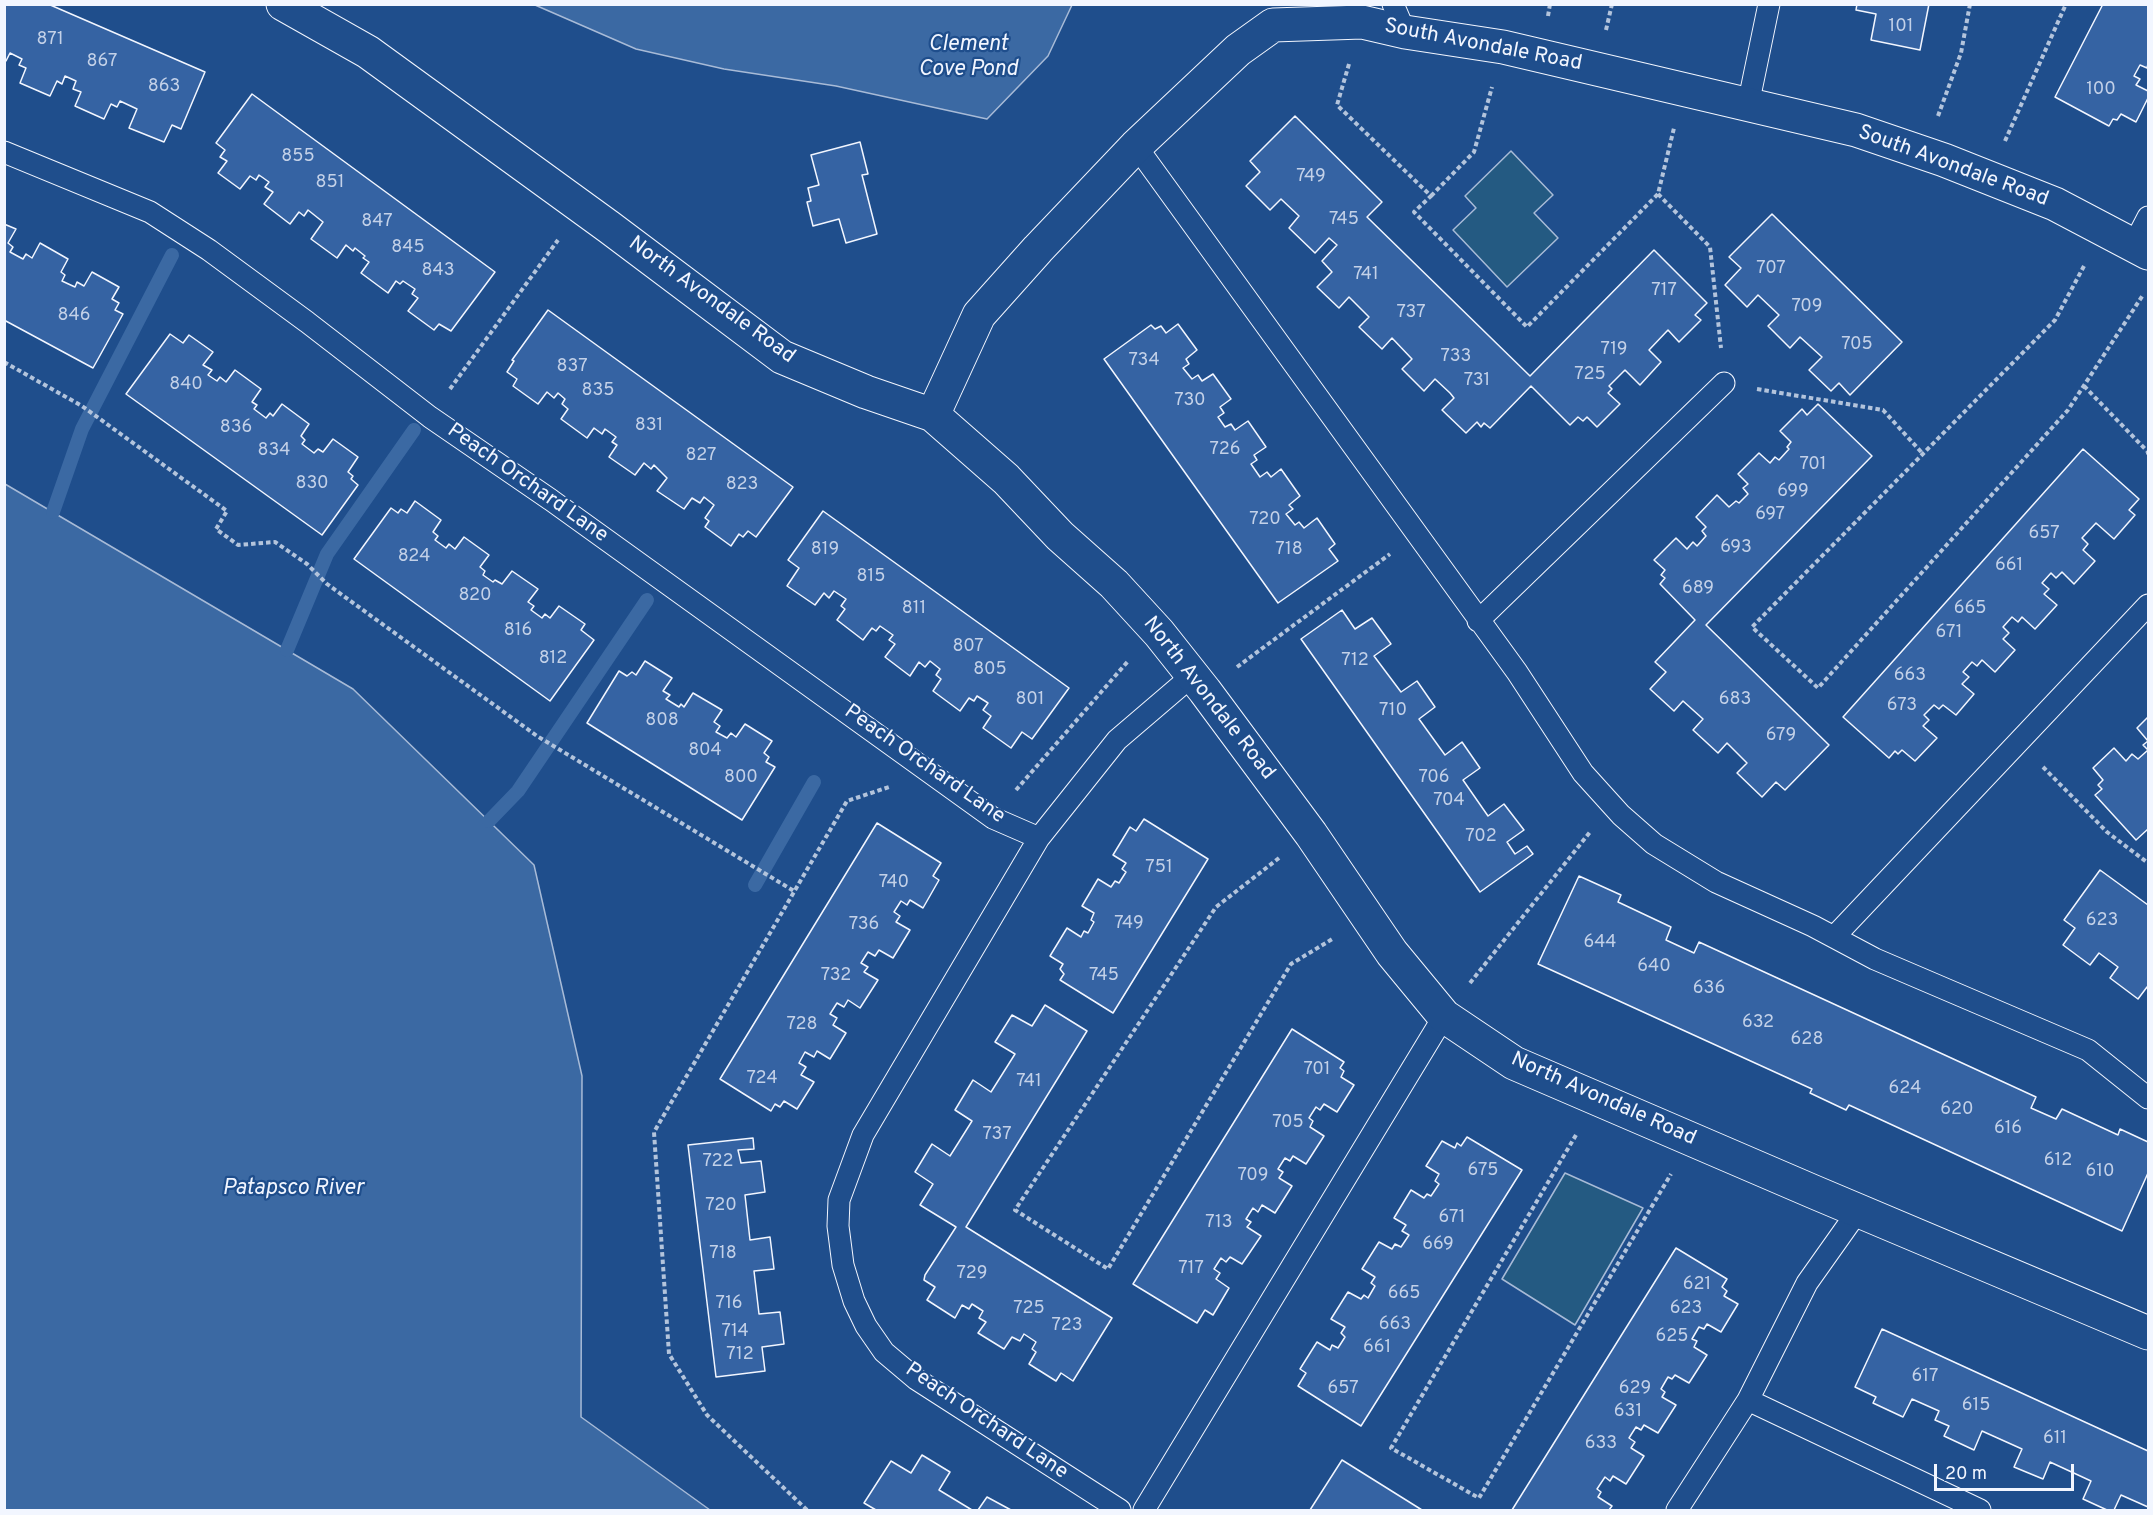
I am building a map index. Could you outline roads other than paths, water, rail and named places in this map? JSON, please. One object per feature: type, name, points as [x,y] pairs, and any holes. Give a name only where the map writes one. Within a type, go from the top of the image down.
[{"type":"street","name":"North Avondale Road","points":[[283,4],[368,52],[582,207],[782,357],[867,392],[933,415],[1006,479],[1060,536],[1114,584],[1159,633],[1311,834],[1392,953],[1444,1016],[1514,1063],[2148,1333]]},
{"type":"street","name":"South Avondale Road","points":[[933,415],[979,315],[1136,146],[1238,50],[1273,25],[1362,22],[1399,18],[1503,46],[1856,130],[1925,153],[2055,204],[2104,229],[2144,238]]},
{"type":"lane","points":[[1748,105],[1769,4]]},
{"type":"lane","points":[[1136,146],[1517,672],[1582,773],[1611,805],[1654,844],[1716,882],[1875,958],[2088,1050],[2148,1098]]},
{"type":"lane","name":"Peach Orchard Lane","points":[[4,152],[150,212],[208,250],[430,417],[560,506],[993,818],[1039,838]]},
{"type":"lane","points":[[1478,621],[1724,383]]},
{"type":"lane","points":[[1834,937],[2148,605]]},
{"type":"lane","name":"Peach Orchard Lane","points":[[1120,1510],[916,1379],[884,1352],[866,1326],[843,1265],[838,1226],[839,1200],[863,1135],[1039,838],[1117,740],[1199,683]]},
{"type":"lane","points":[[1144,1510],[1444,1016]]},
{"type":"lane","points":[[1677,1510],[1748,1400],[1808,1283],[1858,1211]]},
{"type":"lane","points":[[1748,1400],[1980,1510]]},
{"type":"water","name":"Clement Cove Pond","points":[[535,5],[1072,5],[1048,56],[987,119],[836,86],[724,69],[636,49]]},
{"type":"water","name":"Patapsco River","points":[[5,484],[353,689],[534,865],[582,1076],[581,1417],[710,1510],[5,1510]]},
{"type":"waterway","points":[[53,512],[82,429],[172,255]]},
{"type":"waterway","points":[[287,650],[327,554],[414,430]]},
{"type":"waterway","points":[[489,821],[518,791],[647,600]]},
{"type":"waterway","points":[[755,885],[814,782]]}]
